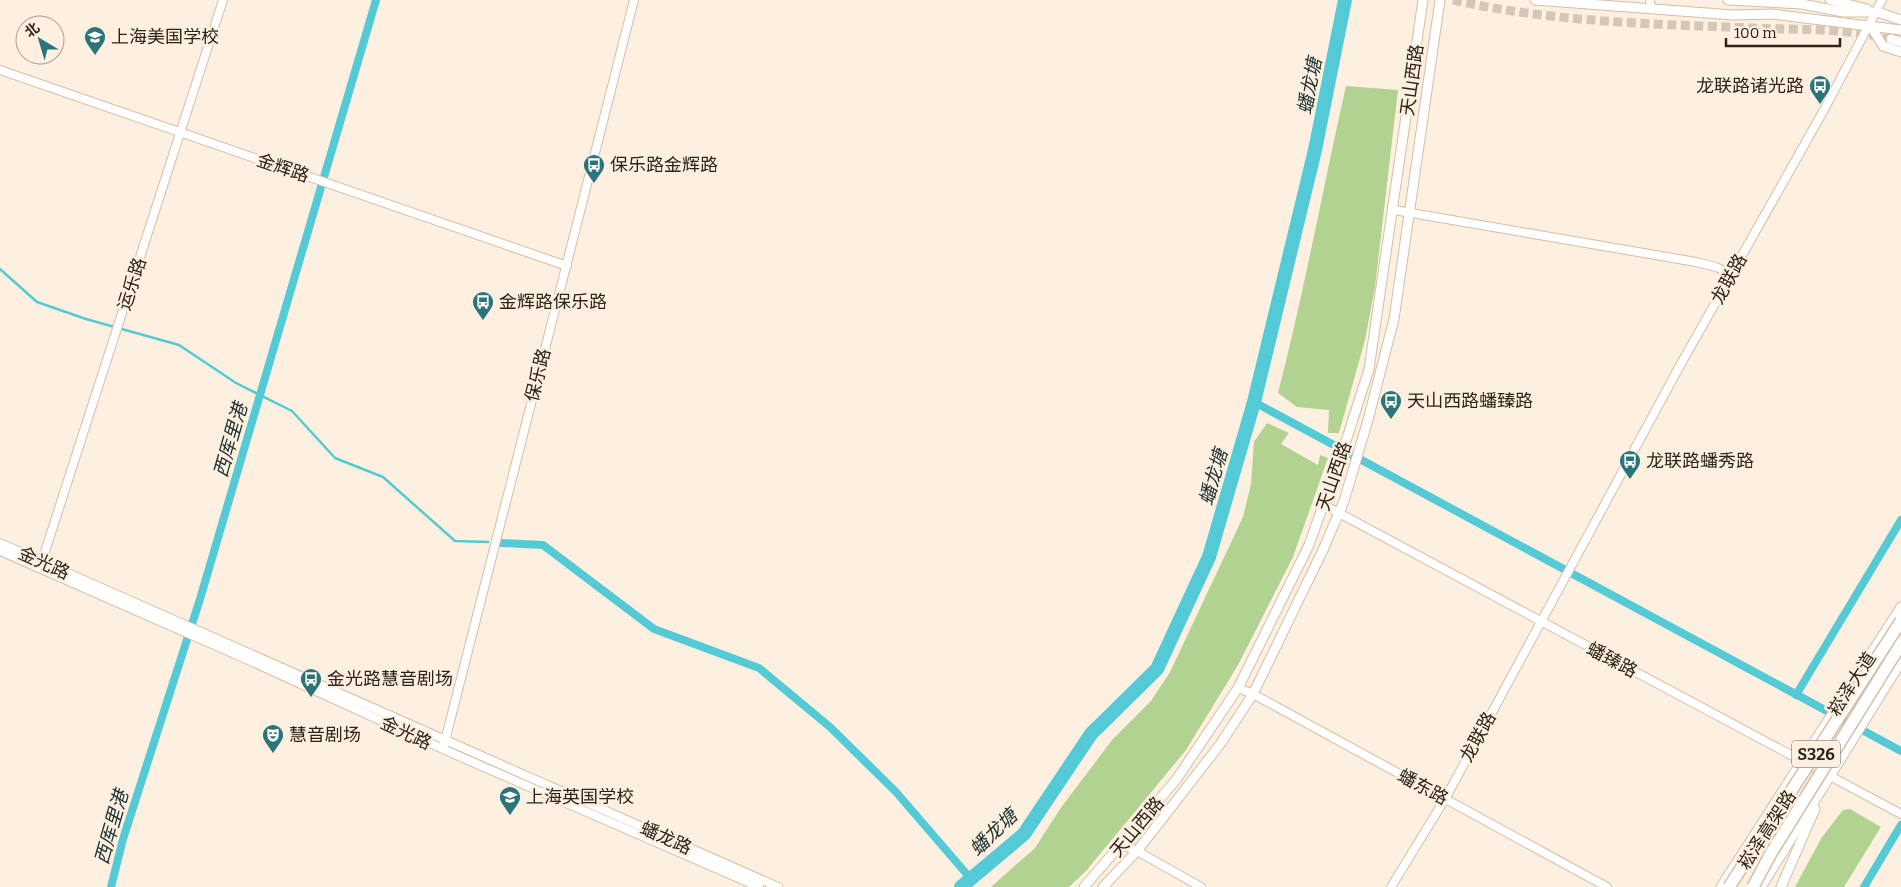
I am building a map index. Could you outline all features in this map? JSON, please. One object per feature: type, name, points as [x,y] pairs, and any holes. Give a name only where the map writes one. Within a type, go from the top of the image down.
[{"type":"highway","name":"崧泽高架路","points":[[1729,887],[1901,620]]},
{"type":"highway","name":"崧泽高架路","points":[[1753,887],[1770,855],[1901,644]]},
{"type":"main road","name":"天山西路","points":[[1084,887],[1176,780],[1238,688],[1309,545],[1338,467],[1369,369],[1394,210],[1423,0]]},
{"type":"main road","name":"天山西路","points":[[1103,887],[1137,851],[1221,743],[1253,694],[1339,513],[1361,441],[1394,319],[1440,0]]},
{"type":"main road","points":[[1535,0],[1650,4],[1733,15],[1772,14],[1901,30]]},
{"type":"main road","points":[[1728,0],[1802,4],[1843,12],[1876,12]]},
{"type":"main road","points":[[1830,0],[1901,20]]},
{"type":"main road","points":[[1870,25],[1883,46],[1901,52]]},
{"type":"main road","points":[[1891,39],[1901,42]]},
{"type":"main road","name":"崧泽大道","points":[[1721,887],[1901,606]]},
{"type":"main road","name":"崧泽大道","points":[[1761,887],[1901,662]]},
{"type":"main road","points":[[1781,887],[1830,776]]},
{"type":"street","name":"运乐路","points":[[41,565],[223,0]]},
{"type":"street","name":"保乐路","points":[[444,750],[444,741],[634,0]]},
{"type":"street","name":"龙联路","points":[[1392,887],[1445,799],[1882,0]]},
{"type":"street","name":"金辉路","points":[[0,70],[566,266]]},
{"type":"street","points":[[1394,210],[1696,262],[1716,266],[1731,274]]},
{"type":"street","name":"蟠臻路","points":[[1324,505],[1901,814]]},
{"type":"street","name":"金光路","points":[[0,543],[41,565],[174,624],[204,641],[444,750],[760,887]]},
{"type":"street","name":"金光路","points":[[0,551],[41,565]]},
{"type":"street","name":"金光路","points":[[174,624],[197,631],[444,741]]},
{"type":"street","name":"蟠东路","points":[[1238,688],[1253,694],[1607,887]]},
{"type":"street","name":"蟠龙路","points":[[444,741],[778,887]]},
{"type":"street","points":[[1122,845],[1137,851],[1201,887]]},
{"type":"green space","points":[[1346,86],[1398,90],[1375,287],[1365,340],[1339,433],[1328,433],[1329,410],[1297,407],[1278,393]]},
{"type":"green space","points":[[1267,423],[1289,433],[1281,444],[1318,465],[1320,455],[1328,458],[1293,557],[1238,665],[1186,750],[1086,871],[1069,887],[991,887],[1035,848],[1060,809],[1112,740],[1151,701],[1170,672],[1243,517],[1251,484],[1254,442]]},
{"type":"green space","points":[[1850,809],[1881,827],[1844,887],[1795,887],[1822,837],[1843,810]]},
{"type":"waterway","name":"西厍里港","points":[[111,887],[123,839],[200,599],[376,0]]},
{"type":"waterway","name":"蟠龙塘","points":[[961,887],[1024,834],[1091,734],[1157,669],[1209,557],[1254,402],[1315,150],[1345,0]]},
{"type":"waterway","points":[[0,269],[37,302],[86,319],[179,345],[236,383],[292,411],[335,458],[383,477],[455,541],[488,542]]},
{"type":"waterway","points":[[1254,402],[1901,751]]},
{"type":"waterway","points":[[1796,695],[1901,520]]},
{"type":"waterway","points":[[502,543],[543,545],[654,629],[759,668],[830,727],[896,792],[971,879]]},
{"type":"waterway","points":[[1864,887],[1901,825]]},
{"type":"tunnel","points":[[1453,0],[1527,13],[1601,21],[1839,31],[1891,39]]},
{"type":"place","name":"上海美国学校","points":[[95,56]]},
{"type":"place","name":"龙联路诸光路","points":[[1820,105]]},
{"type":"place","name":"保乐路金辉路","points":[[594,184]]},
{"type":"place","name":"金辉路保乐路","points":[[483,321]]},
{"type":"place","name":"天山西路蟠臻路","points":[[1391,420]]},
{"type":"place","name":"龙联路蟠秀路","points":[[1630,480]]},
{"type":"place","name":"金光路慧音剧场","points":[[311,698]]},
{"type":"place","name":"慧音剧场","points":[[273,754]]},
{"type":"place","name":"上海英国学校","points":[[510,816]]}]
